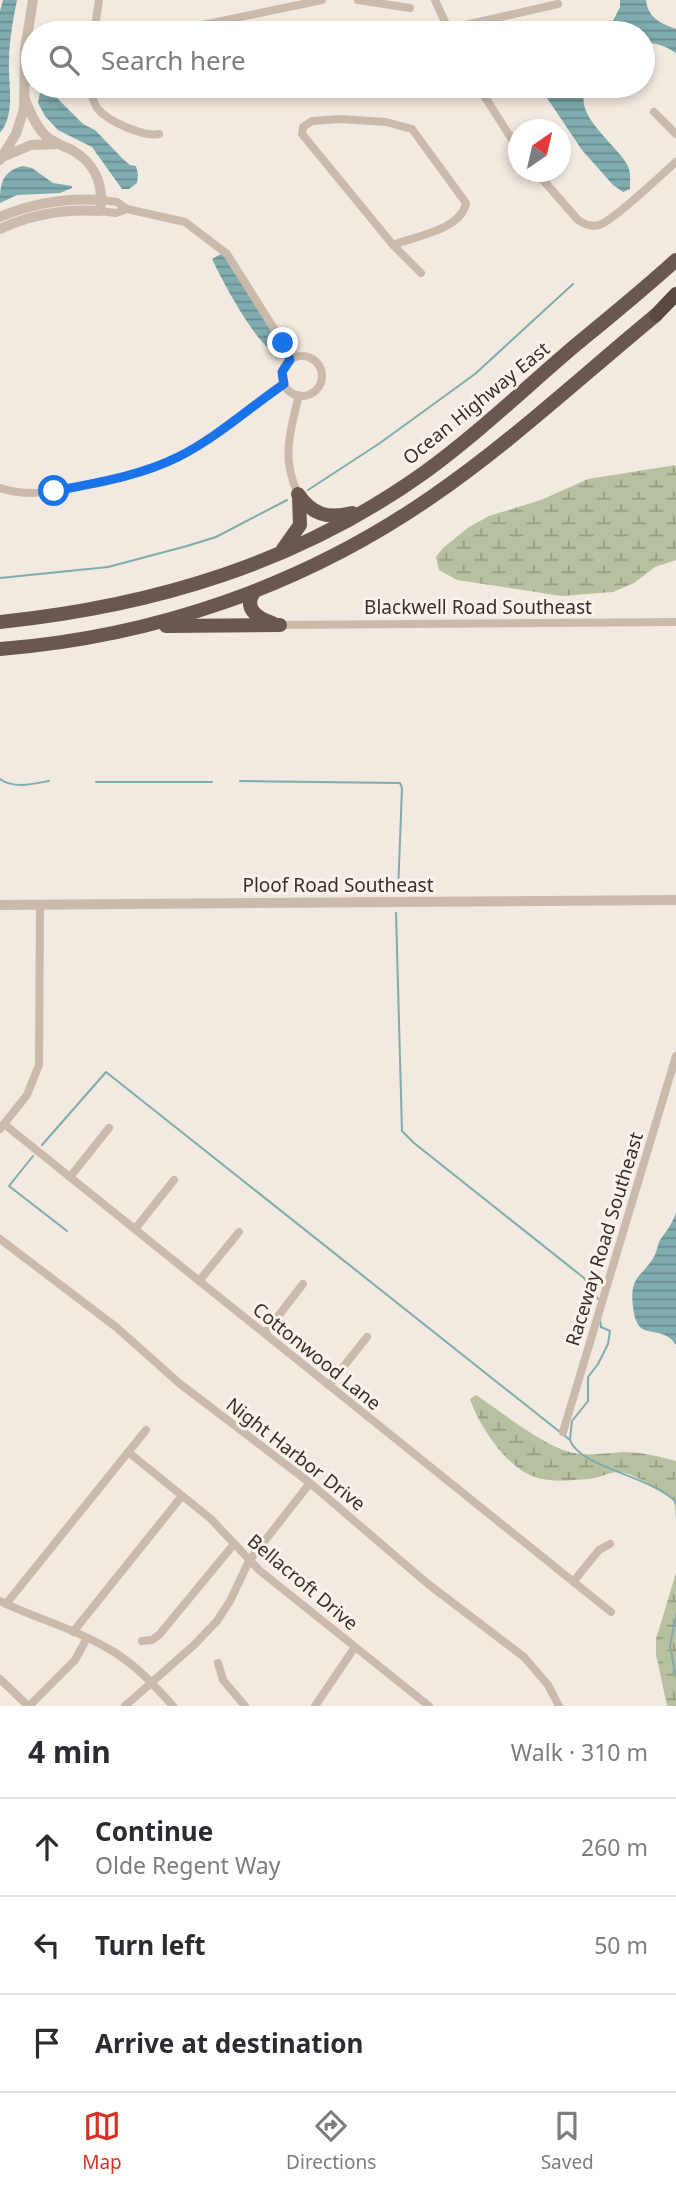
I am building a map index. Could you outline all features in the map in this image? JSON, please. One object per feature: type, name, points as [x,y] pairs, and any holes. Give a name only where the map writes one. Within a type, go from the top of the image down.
[{"type":"highway","name":"Ocean Highway East","points":[[0,622],[95,610],[149,598],[218,577],[276,556],[367,509],[423,472],[482,427],[676,260]]},
{"type":"highway","points":[[656,315],[676,294]]},
{"type":"highway","points":[[0,649],[84,639],[142,627],[254,592],[354,545],[430,499],[473,467],[676,301]]},
{"type":"highway","points":[[298,494],[309,509],[328,516],[367,509]]},
{"type":"highway","points":[[276,556],[300,525],[301,504],[298,494]]},
{"type":"highway","points":[[254,592],[249,602],[251,610],[262,619],[280,625]]},
{"type":"highway","points":[[23,647],[47,636],[52,625],[50,617]]},
{"type":"highway","points":[[142,627],[280,625]]},
{"type":"street","points":[[30,21],[33,0]]},
{"type":"street","points":[[96,21],[99,0]]},
{"type":"street","points":[[212,21],[276,5],[322,0]]},
{"type":"street","points":[[358,0],[410,8]]},
{"type":"street","points":[[435,0],[444,21]]},
{"type":"street","points":[[489,21],[558,4]]},
{"type":"street","points":[[93,98],[106,116],[141,133],[159,134]]},
{"type":"street","points":[[486,98],[508,132]]},
{"type":"street","points":[[25,99],[36,123],[47,137],[76,153],[90,166],[100,182],[101,205]]},
{"type":"street","points":[[1,158],[16,134],[25,99]]},
{"type":"street","points":[[654,112],[676,134]]},
{"type":"street","points":[[393,245],[453,224],[464,212],[466,203],[412,129],[386,122],[326,120],[312,121],[303,127],[302,134],[393,245],[421,273]]},
{"type":"street","points":[[1,158],[31,145],[58,145]]},
{"type":"street","points":[[545,182],[578,220],[586,225],[596,226],[612,218],[676,162]]},
{"type":"street","points":[[0,218],[46,202],[70,199],[101,205],[116,213],[127,209],[185,222],[227,254],[283,343],[290,360]]},
{"type":"street","points":[[0,229],[32,217],[101,205]]},
{"type":"street","points":[[305,356],[314,359],[323,378],[313,393],[299,396],[288,390],[282,372],[290,360],[305,356]]},
{"type":"street","points":[[0,488],[19,493],[41,493],[159,466],[200,444],[284,384]]},
{"type":"street","points":[[298,494],[290,475],[287,456],[299,396]]},
{"type":"street","name":"Blackwell Road Southeast","points":[[280,625],[676,622]]},
{"type":"street","name":"Ploof Road Southeast","points":[[0,905],[676,900]]},
{"type":"street","points":[[2,1126],[27,1095],[39,1065],[40,906]]},
{"type":"street","name":"Raceway Road Southeast","points":[[563,1432],[676,1056]]},
{"type":"street","name":"Cottonwood Lane","points":[[2,1126],[506,1522],[611,1612]]},
{"type":"street","points":[[70,1177],[109,1128]]},
{"type":"street","points":[[135,1229],[174,1180]]},
{"type":"street","points":[[200,1281],[239,1232]]},
{"type":"street","name":"Night Harbor Drive","points":[[0,1239],[116,1327],[179,1383],[310,1483],[428,1584],[524,1657],[548,1685],[559,1706]]},
{"type":"street","points":[[265,1333],[303,1284]]},
{"type":"street","points":[[329,1385],[367,1337]]},
{"type":"street","points":[[146,1430],[3,1603],[87,1638],[125,1659],[173,1706]]},
{"type":"street","name":"Bellacroft Drive","points":[[128,1452],[219,1526],[249,1561],[429,1706]]},
{"type":"street","points":[[125,1706],[194,1645],[216,1621],[230,1601],[249,1561],[310,1483]]},
{"type":"street","points":[[73,1632],[182,1496]]},
{"type":"street","points":[[142,1641],[152,1640],[159,1635],[233,1544]]},
{"type":"street","points":[[573,1582],[599,1550],[610,1544]]},
{"type":"street","points":[[0,1679],[28,1706],[75,1660],[87,1638]]},
{"type":"street","points":[[314,1706],[355,1647]]},
{"type":"street","points":[[218,1663],[223,1680],[245,1706]]},
{"type":"green space","points":[[676,465],[676,560],[655,567],[634,583],[613,592],[562,596],[457,580],[439,570],[436,557],[443,548],[469,527],[489,516],[541,500],[588,479]]},
{"type":"green space","points":[[476,1395],[550,1444],[574,1453],[636,1453],[676,1461],[676,1520],[674,1499],[626,1473],[617,1472],[589,1479],[562,1481],[542,1479],[525,1472],[514,1465],[487,1433],[470,1399]]},
{"type":"green space","points":[[676,1573],[676,1706],[667,1706],[656,1654],[656,1639]]},
{"type":"water","points":[[3,0],[17,0],[10,46],[10,108],[0,133],[0,11]]},
{"type":"water","points":[[620,0],[646,0],[649,11],[656,19],[676,29],[676,53],[655,44],[655,21],[613,21],[620,7]]},
{"type":"water","points":[[39,98],[57,98],[83,124],[95,130],[123,159],[136,166],[137,183],[129,189],[122,189],[92,147],[58,130],[45,116],[38,103]]},
{"type":"water","points":[[547,98],[584,98],[584,106],[596,128],[628,166],[630,189],[623,192],[613,185],[571,134],[571,119],[561,119]]},
{"type":"water","points":[[23,166],[32,168],[53,183],[72,188],[60,193],[17,195],[0,203],[6,175]]},
{"type":"water","points":[[221,254],[226,257],[279,343],[270,349],[246,320],[217,269],[212,259]]},
{"type":"water","points":[[676,1212],[676,1345],[667,1336],[640,1327],[634,1315],[632,1297],[635,1283],[655,1255]]},
{"type":"waterway","points":[[308,490],[380,443],[475,374],[573,284]]},
{"type":"waterway","points":[[0,578],[108,567],[187,546],[216,537],[287,500]]},
{"type":"waterway","points":[[0,779],[17,785],[49,781]]},
{"type":"waterway","points":[[240,781],[400,783],[398,893]]},
{"type":"waterway","points":[[96,782],[212,782]]},
{"type":"waterway","points":[[396,913],[402,1131],[584,1278],[598,1299]]},
{"type":"waterway","points":[[42,1145],[106,1072],[570,1440],[576,1449],[601,1465],[650,1485],[676,1502]]},
{"type":"waterway","points":[[33,1156],[9,1186],[67,1231]]},
{"type":"waterway","points":[[570,1439],[572,1421],[588,1401],[588,1377],[608,1344],[610,1331],[601,1327],[600,1320]]},
{"type":"waterway","points":[[676,1615],[670,1646],[676,1677]]},
{"type":"route","points":[[54,491],[167,463],[200,444],[284,384],[282,372],[290,360],[283,343]]}]
